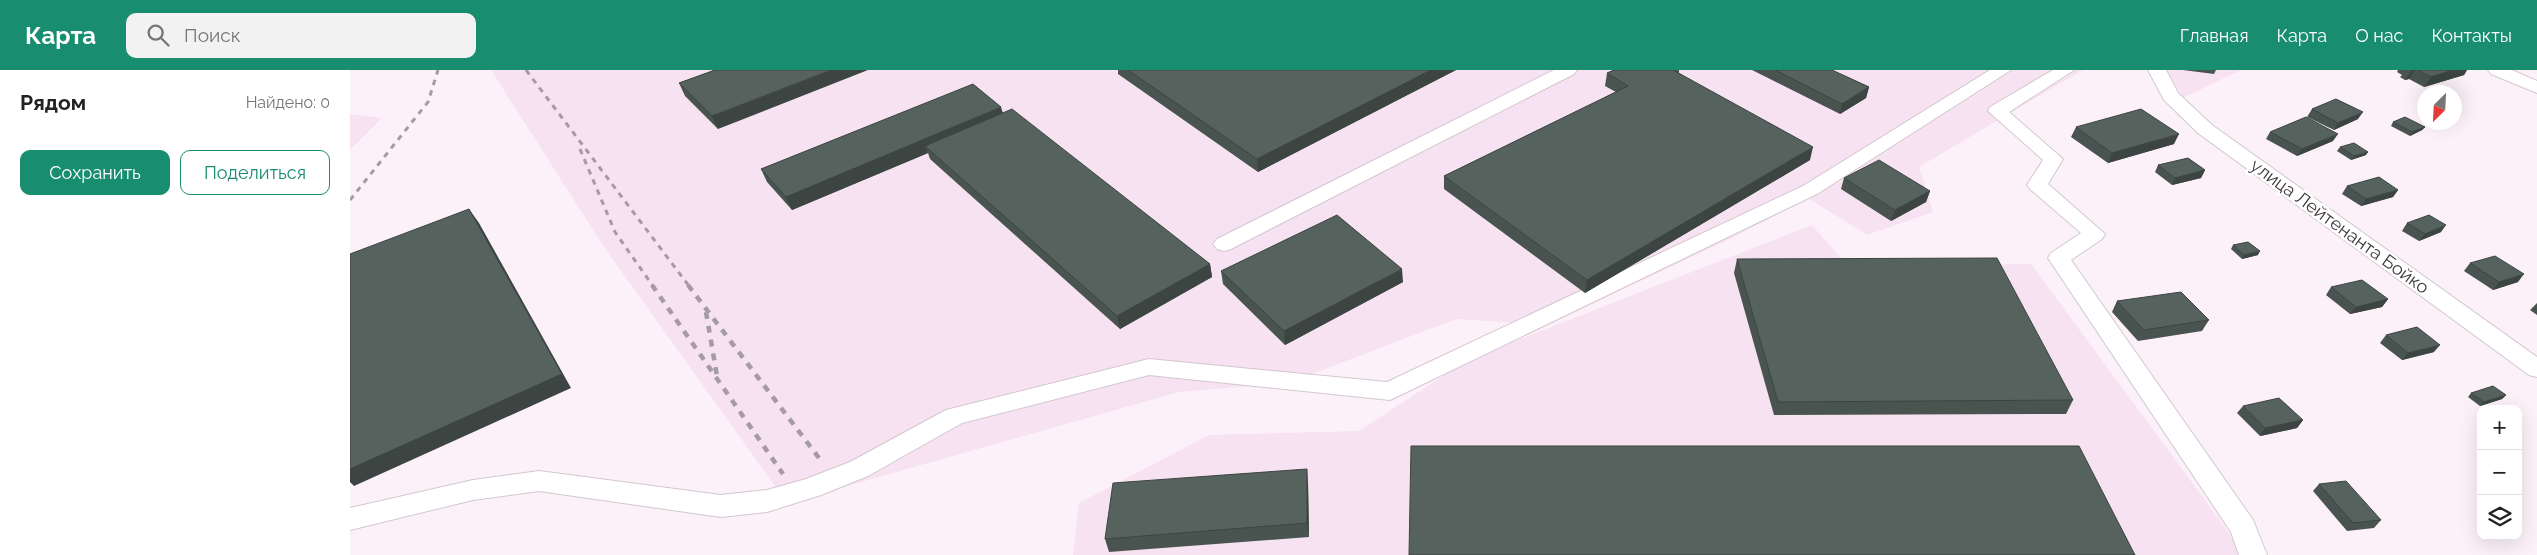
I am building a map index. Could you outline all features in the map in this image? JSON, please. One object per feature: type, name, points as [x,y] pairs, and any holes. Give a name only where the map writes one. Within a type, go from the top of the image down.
[{"type":"street","points":[[1224,244],[1568,70]]},
{"type":"street","points":[[350,519],[473,490],[539,481],[721,506],[767,501],[812,488],[859,469],[955,416],[1149,367],[1390,391],[1810,190],[2002,70]]},
{"type":"street","points":[[2065,70],[1997,111],[2053,159],[2037,185],[2095,234],[2059,258],[2243,528],[2253,555]]},
{"type":"street","name":"улица Лейтенанта Бойко","points":[[2157,70],[2170,96],[2205,129],[2537,369]]},
{"type":"street","points":[[2497,70],[2537,88]]},
{"type":"shaded area","points":[[491,70],[2083,70],[1919,167],[1933,212],[1867,235],[1808,198],[1730,239],[1547,325],[1456,319],[1288,383],[1179,392],[787,503],[604,247]]},
{"type":"shaded area","points":[[2167,70],[2241,70],[2183,98]]},
{"type":"shaded area","points":[[350,114],[382,118],[350,150]]},
{"type":"shaded area","points":[[1812,225],[1848,266],[2031,264],[2241,549],[2239,555],[1073,555],[1079,503],[1209,435],[1359,431],[1469,359]]},
{"type":"building","points":[[715,70],[831,70],[712,116],[679,83]]},
{"type":"building","points":[[1128,70],[1431,70],[1257,159]]},
{"type":"building","points":[[1614,70],[1673,70],[1813,147],[1587,280],[1444,176],[1628,86],[1607,73]]},
{"type":"building","points":[[1775,70],[1832,70],[1869,87],[1842,104]]},
{"type":"building","points":[[2418,70],[2453,70],[2431,77]]},
{"type":"building","points":[[973,84],[1001,107],[786,197],[761,169]]},
{"type":"building","points":[[2336,99],[2363,112],[2338,123],[2312,109]]},
{"type":"building","points":[[1012,109],[1210,264],[1117,316],[925,146]]},
{"type":"building","points":[[2141,109],[2179,134],[2112,153],[2076,127]]},
{"type":"building","points":[[2306,117],[2338,134],[2302,149],[2270,132]]},
{"type":"building","points":[[2405,117],[2417,123],[2417,130],[2412,132],[2393,122]]},
{"type":"building","points":[[2354,143],[2368,152],[2354,156],[2340,147]]},
{"type":"building","points":[[2188,158],[2205,170],[2175,178],[2158,165]]},
{"type":"building","points":[[1879,160],[1930,191],[1895,210],[1844,178]]},
{"type":"building","points":[[2379,177],[2398,190],[2366,199],[2347,186]]},
{"type":"building","points":[[469,209],[562,374],[350,469],[350,254]]},
{"type":"building","points":[[1337,215],[1402,269],[1284,331],[1221,271]]},
{"type":"building","points":[[2429,215],[2446,225],[2425,234],[2407,223]]},
{"type":"building","points":[[2248,242],[2260,251],[2244,255],[2233,245]]},
{"type":"building","points":[[2495,256],[2524,274],[2499,282],[2470,263]]},
{"type":"building","points":[[1997,258],[2073,400],[1778,402],[1737,259]]},
{"type":"building","points":[[2362,280],[2388,299],[2356,307],[2331,287]]},
{"type":"building","points":[[2181,292],[2209,320],[2144,330],[2117,301]]},
{"type":"building","points":[[2417,327],[2440,345],[2408,353],[2386,335]]},
{"type":"building","points":[[2493,386],[2506,395],[2484,402],[2471,393]]},
{"type":"building","points":[[2279,398],[2303,420],[2265,428],[2243,406]]},
{"type":"building","points":[[1411,446],[2079,446],[2135,555],[1409,555]]},
{"type":"building","points":[[1307,469],[1307,523],[1105,539],[1113,483]]},
{"type":"building","points":[[2346,481],[2381,520],[2353,523],[2319,484]]},
{"type":"railway","points":[[350,200],[428,102],[438,70]]},
{"type":"railway","points":[[526,70],[689,286]]},
{"type":"railway","points":[[580,149],[615,232],[653,286]]},
{"type":"railway","points":[[652,285],[783,474]]},
{"type":"railway","points":[[688,285],[819,458]]},
{"type":"railway","points":[[706,312],[717,376]]}]
